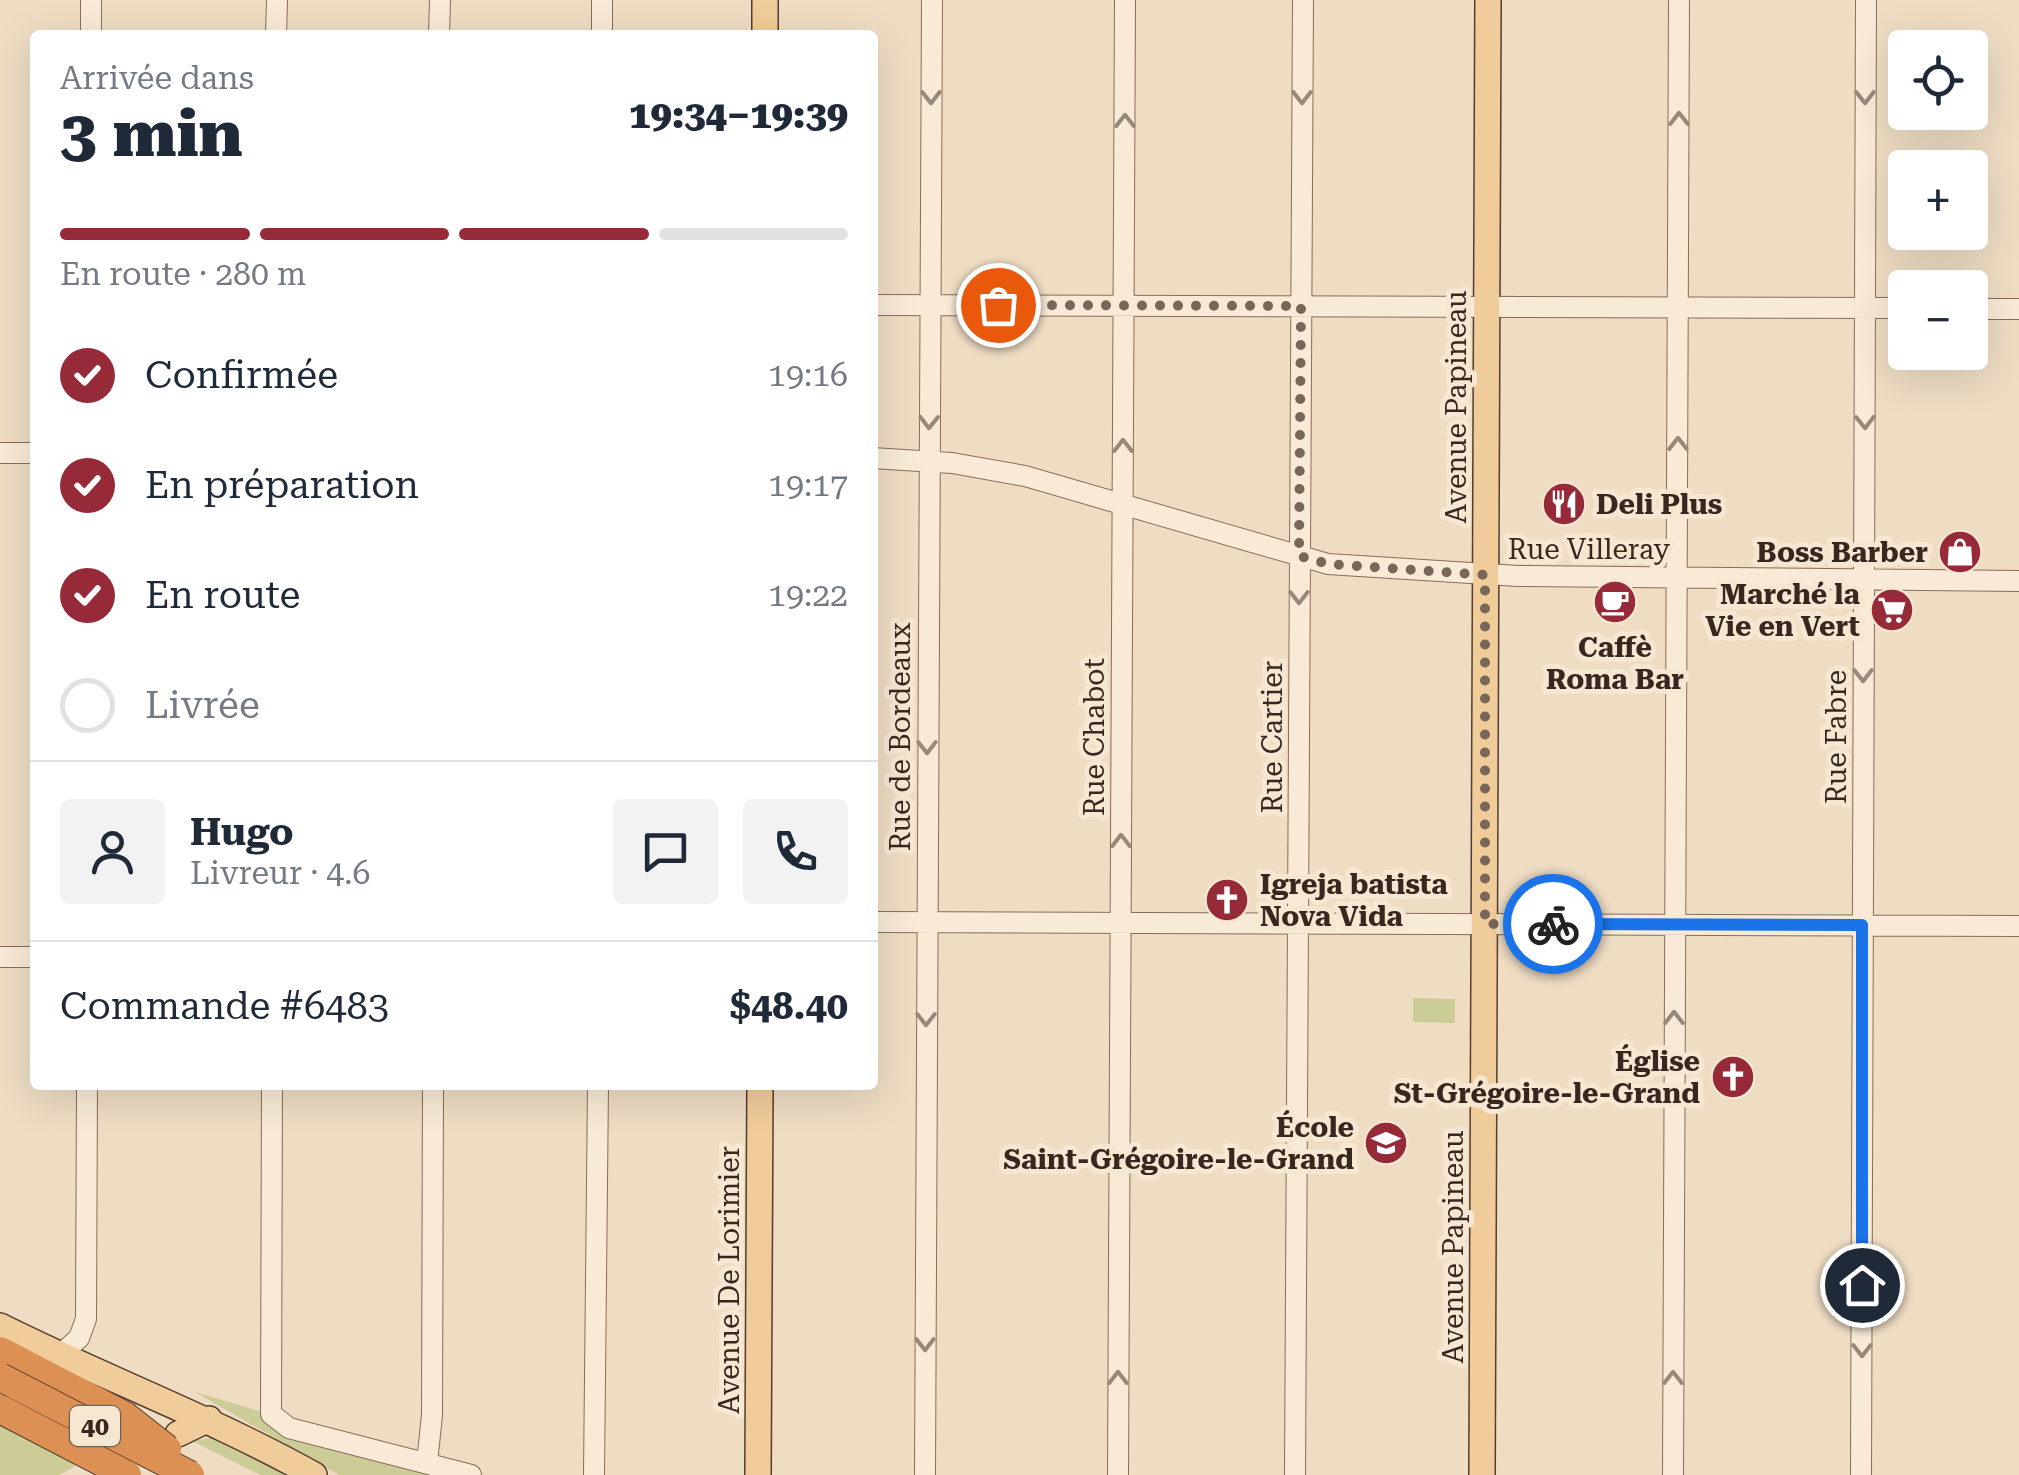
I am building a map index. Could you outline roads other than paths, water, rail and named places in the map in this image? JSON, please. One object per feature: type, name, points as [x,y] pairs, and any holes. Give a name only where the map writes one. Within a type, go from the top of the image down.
[{"type":"highway","points":[[0,1351],[125,1416],[200,1475]]},
{"type":"highway","name":"40","points":[[0,1377],[190,1475]]},
{"type":"highway","name":"40","points":[[0,1409],[127,1475]]},
{"type":"main road","points":[[764,30],[765,0]]},
{"type":"main road","name":"Avenue Papineau","points":[[1482,1475],[1488,0]]},
{"type":"main road","name":"Avenue De Lorimier","points":[[758,1475],[760,1090]]},
{"type":"main road","points":[[0,1326],[59,1356],[209,1419],[314,1475]]},
{"type":"main road","points":[[178,1434],[209,1419]]},
{"type":"street","points":[[91,0],[91,30]]},
{"type":"street","points":[[276,0],[276,30]]},
{"type":"street","points":[[439,30],[440,0]]},
{"type":"street","points":[[602,0],[602,30]]},
{"type":"street","name":"Rue de Bordeaux","points":[[925,1475],[932,0]]},
{"type":"street","name":"Rue Chabot","points":[[1118,1475],[1125,0]]},
{"type":"street","name":"Rue Cartier","points":[[1296,1475],[1303,0]]},
{"type":"street","points":[[1673,1475],[1679,0]]},
{"type":"street","name":"Rue Fabre","points":[[1861,1475],[1866,0]]},
{"type":"street","points":[[878,305],[1888,308]]},
{"type":"street","points":[[1988,308],[2019,309]]},
{"type":"street","points":[[0,453],[30,453]]},
{"type":"street","name":"Rue Villeray","points":[[878,458],[928,460],[1025,476],[1123,501],[1328,564],[1485,575],[2019,581]]},
{"type":"street","points":[[878,922],[2019,926]]},
{"type":"street","points":[[0,957],[30,957]]},
{"type":"street","points":[[59,1356],[79,1338],[86,1319],[87,1090]]},
{"type":"street","points":[[272,1090],[270,1409],[274,1418],[290,1428],[471,1475]]},
{"type":"street","points":[[427,1463],[432,1415],[433,1090]]},
{"type":"street","points":[[594,1475],[598,1090]]},
{"type":"place","name":"Deli Plus","points":[[1564,504]]},
{"type":"place","name":"Boss Barber","points":[[1960,552]]},
{"type":"place","name":"Caffè Roma Bar","points":[[1615,602]]},
{"type":"place","name":"Marché la Vie en Vert","points":[[1892,610]]},
{"type":"place","name":"Igreja batista Nova Vida","points":[[1227,900]]},
{"type":"place","name":"Église St-Grégoire-le-Grand","points":[[1733,1077]]},
{"type":"place","name":"École Saint-Grégoire-le-Grand","points":[[1386,1143]]}]
